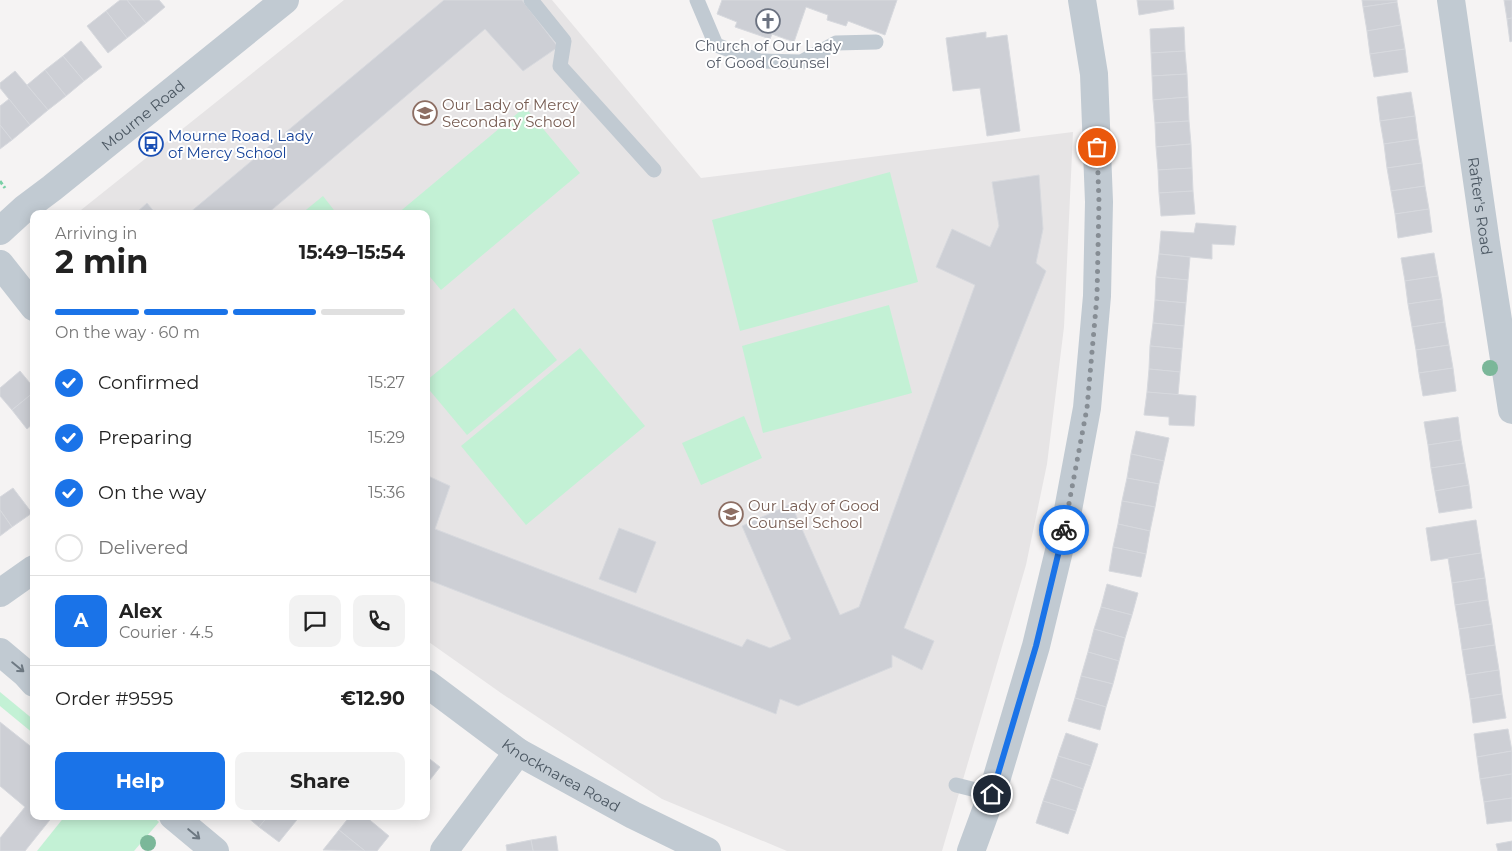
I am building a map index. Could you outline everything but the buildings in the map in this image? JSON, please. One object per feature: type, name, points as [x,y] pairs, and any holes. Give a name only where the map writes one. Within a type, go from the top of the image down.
[{"type":"street","name":"Mourne Road","points":[[0,231],[24,209],[285,0]]},
{"type":"street","points":[[971,851],[992,794],[1036,646],[1065,526],[1087,408],[1097,296],[1099,202],[1094,74],[1082,0]]},
{"type":"street","name":"Rafter's Road","points":[[1451,0],[1512,410]]},
{"type":"street","points":[[0,264],[30,302]]},
{"type":"street","points":[[0,593],[30,572]]},
{"type":"street","points":[[0,652],[30,679]]},
{"type":"street","name":"Knocknarea Road","points":[[430,686],[518,752],[633,815],[707,851]]},
{"type":"street","points":[[444,851],[518,752]]},
{"type":"street","points":[[178,820],[215,851]]},
{"type":"lane","points":[[531,0],[564,41],[560,66],[654,170]]},
{"type":"lane","points":[[697,0],[716,44],[760,61],[801,62],[836,43],[876,42]]},
{"type":"lane","points":[[956,785],[992,794]]},
{"type":"shaded area","name":"Our Lady of Good Counsel School","points":[[344,0],[552,0],[701,178],[1073,132],[1064,327],[1047,464],[1026,565],[942,851],[787,851],[662,799],[501,693],[430,643],[430,210],[81,210]]},
{"type":"green space","points":[[525,107],[580,173],[441,290],[430,277],[430,210],[402,210]]},
{"type":"green space","points":[[890,172],[918,282],[740,331],[712,220]]},
{"type":"green space","points":[[323,196],[334,210],[306,210]]},
{"type":"green space","points":[[889,305],[912,393],[763,433],[742,346]]},
{"type":"green space","points":[[514,308],[557,360],[467,435],[430,391],[430,378]]},
{"type":"green space","points":[[580,348],[645,426],[526,525],[461,446]]},
{"type":"green space","points":[[744,416],[762,458],[701,485],[682,443]]},
{"type":"green space","points":[[0,692],[30,717],[30,731],[0,706]]},
{"type":"green space","points":[[62,820],[157,820],[159,822],[134,851],[37,851]]},
{"type":"way so far","points":[[1064,530],[1087,408],[1097,296],[1099,202],[1097,147]]},
{"type":"place","name":"Church of Our Lady of Good Counsel","points":[[768,21]]},
{"type":"place","name":"Our Lady of Mercy Secondary School","points":[[425,113]]},
{"type":"place","name":"Mourne Road, Lady of Mercy School","points":[[151,144]]},
{"type":"place","name":"Our Lady of Good Counsel School","points":[[731,514]]},
{"type":"route","points":[[992,794],[1036,646],[1064,530]]}]
